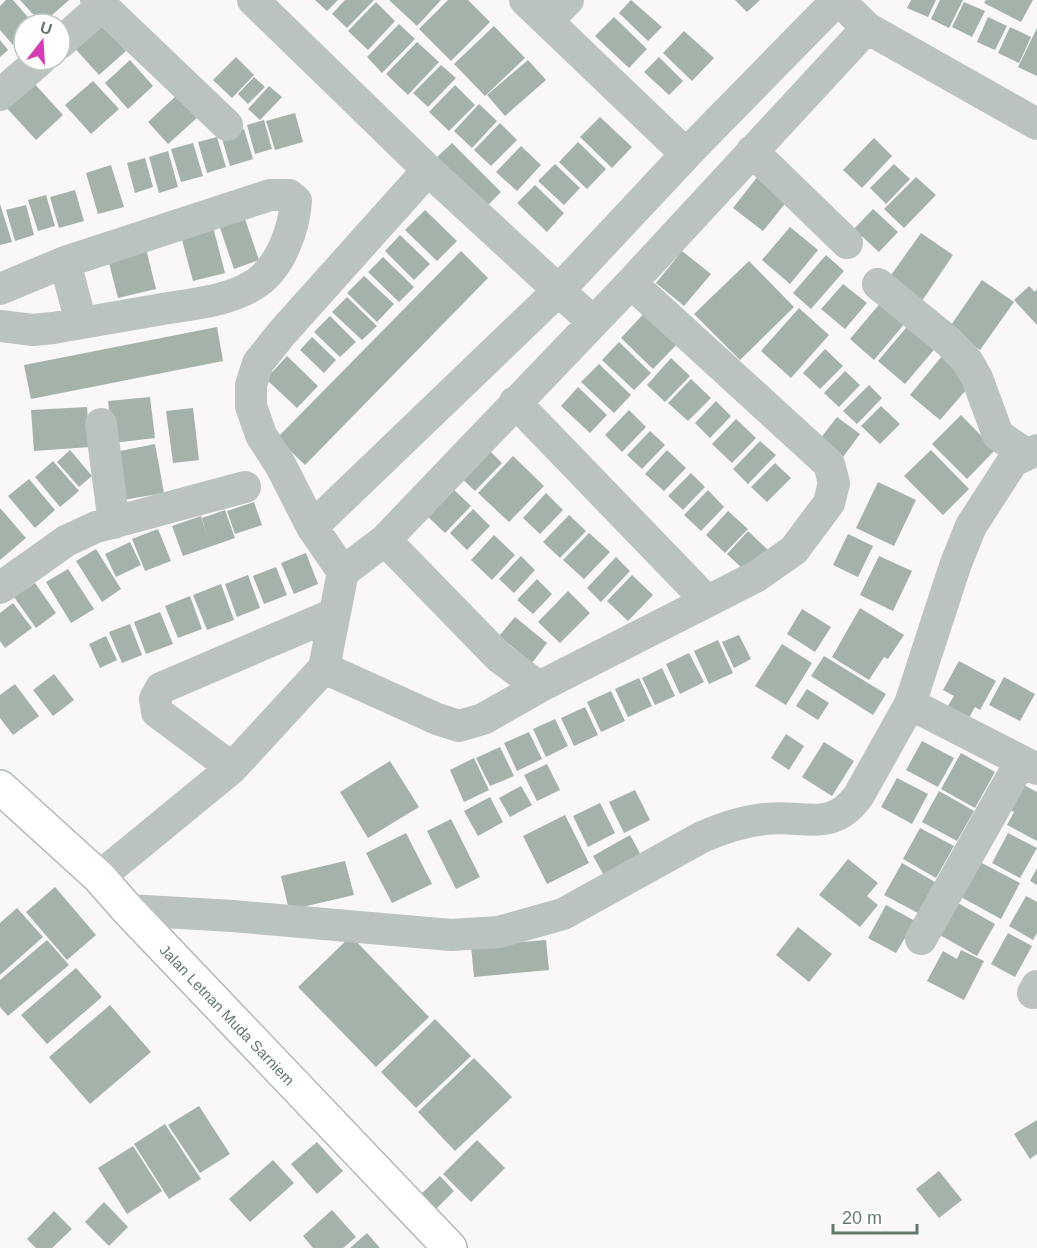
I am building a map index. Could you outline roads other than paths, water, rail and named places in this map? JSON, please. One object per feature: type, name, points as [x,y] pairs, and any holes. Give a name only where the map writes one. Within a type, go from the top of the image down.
[{"type":"main road","name":"Jalan Letnan Muda Sarniem","points":[[0,787],[99,877],[448,1247]]},
{"type":"street","points":[[253,0],[428,170],[560,289],[593,322]]},
{"type":"street","points":[[525,0],[557,11],[686,154]]},
{"type":"street","points":[[312,527],[560,289],[686,154],[838,0],[867,28],[1037,124]]},
{"type":"street","points":[[72,31],[99,3],[226,125]]},
{"type":"street","points":[[99,877],[232,768],[324,668],[343,572],[385,540],[631,282],[867,28]]},
{"type":"street","points":[[0,96],[27,72]]},
{"type":"street","points":[[752,151],[847,243]]},
{"type":"street","points":[[343,572],[312,527],[281,466],[261,435],[251,406],[251,385],[258,363],[282,333],[428,170]]},
{"type":"street","points":[[0,289],[65,262],[270,195],[289,195],[296,201],[288,239],[276,260],[259,281],[241,291],[211,301],[33,330],[0,326]]},
{"type":"street","points":[[65,262],[81,323]]},
{"type":"street","points":[[324,668],[459,726],[483,719],[539,687],[757,576],[794,550],[830,503],[834,483],[829,464],[631,282]]},
{"type":"street","points":[[878,284],[949,342],[968,362],[977,378],[999,435],[1031,452]]},
{"type":"street","points":[[515,402],[707,601]]},
{"type":"street","points":[[101,424],[114,523]]},
{"type":"street","points":[[128,910],[233,916],[451,935],[519,928],[563,914],[702,837],[725,827],[768,818],[805,820],[838,816],[849,809],[859,795],[910,704],[955,566],[971,526],[1012,461],[1031,452]]},
{"type":"street","points":[[0,588],[66,541],[96,527],[245,487]]},
{"type":"street","points":[[385,540],[500,658],[539,687]]},
{"type":"street","points":[[232,768],[157,712],[155,699],[161,688],[334,614]]},
{"type":"street","points":[[910,704],[1029,765],[921,939]]}]
